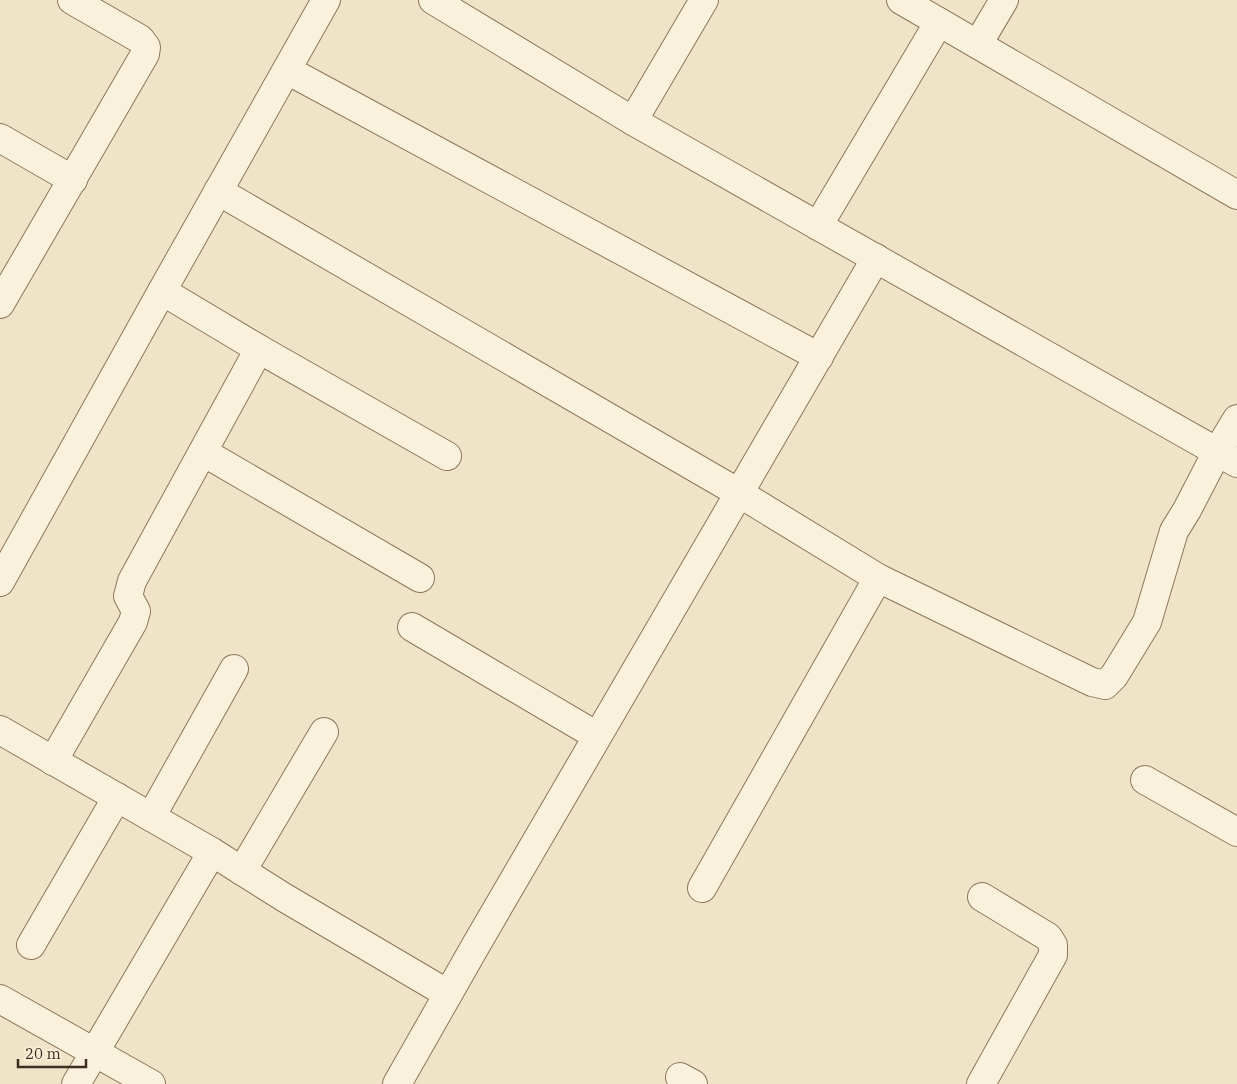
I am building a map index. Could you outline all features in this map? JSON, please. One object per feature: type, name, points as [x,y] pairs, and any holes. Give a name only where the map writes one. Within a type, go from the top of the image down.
[{"type":"street","points":[[0,304],[145,54],[146,47],[140,39],[72,0]]},
{"type":"street","points":[[0,582],[326,0]]},
{"type":"street","points":[[432,0],[633,121],[1227,458]]},
{"type":"street","points":[[633,121],[704,0]]},
{"type":"street","points":[[901,0],[1237,195]]},
{"type":"street","points":[[978,44],[1004,0]]},
{"type":"street","points":[[818,226],[940,22]]},
{"type":"street","points":[[287,70],[818,357]]},
{"type":"street","points":[[0,138],[73,180]]},
{"type":"street","points":[[218,191],[739,493],[878,578],[1092,682],[1105,685],[1114,676],[1147,622],[1174,531],[1187,510],[1227,458],[1237,419]]},
{"type":"street","points":[[397,1084],[597,736],[876,258]]},
{"type":"street","points":[[162,291],[259,350],[447,456]]},
{"type":"street","points":[[53,761],[133,622],[136,611],[128,596],[132,581],[259,350]]},
{"type":"street","points":[[203,452],[420,578]]},
{"type":"street","points":[[702,888],[878,578]]},
{"type":"street","points":[[412,627],[597,736]]},
{"type":"street","points":[[151,817],[234,669]]},
{"type":"street","points":[[0,730],[212,852],[448,994]]},
{"type":"street","points":[[242,871],[324,732]]},
{"type":"street","points":[[1145,780],[1237,832]]},
{"type":"street","points":[[31,945],[117,797]]},
{"type":"street","points":[[76,1084],[212,852]]},
{"type":"street","points":[[980,1084],[1053,955],[1053,945],[1048,937],[982,897]]},
{"type":"street","points":[[0,999],[151,1084]]}]
